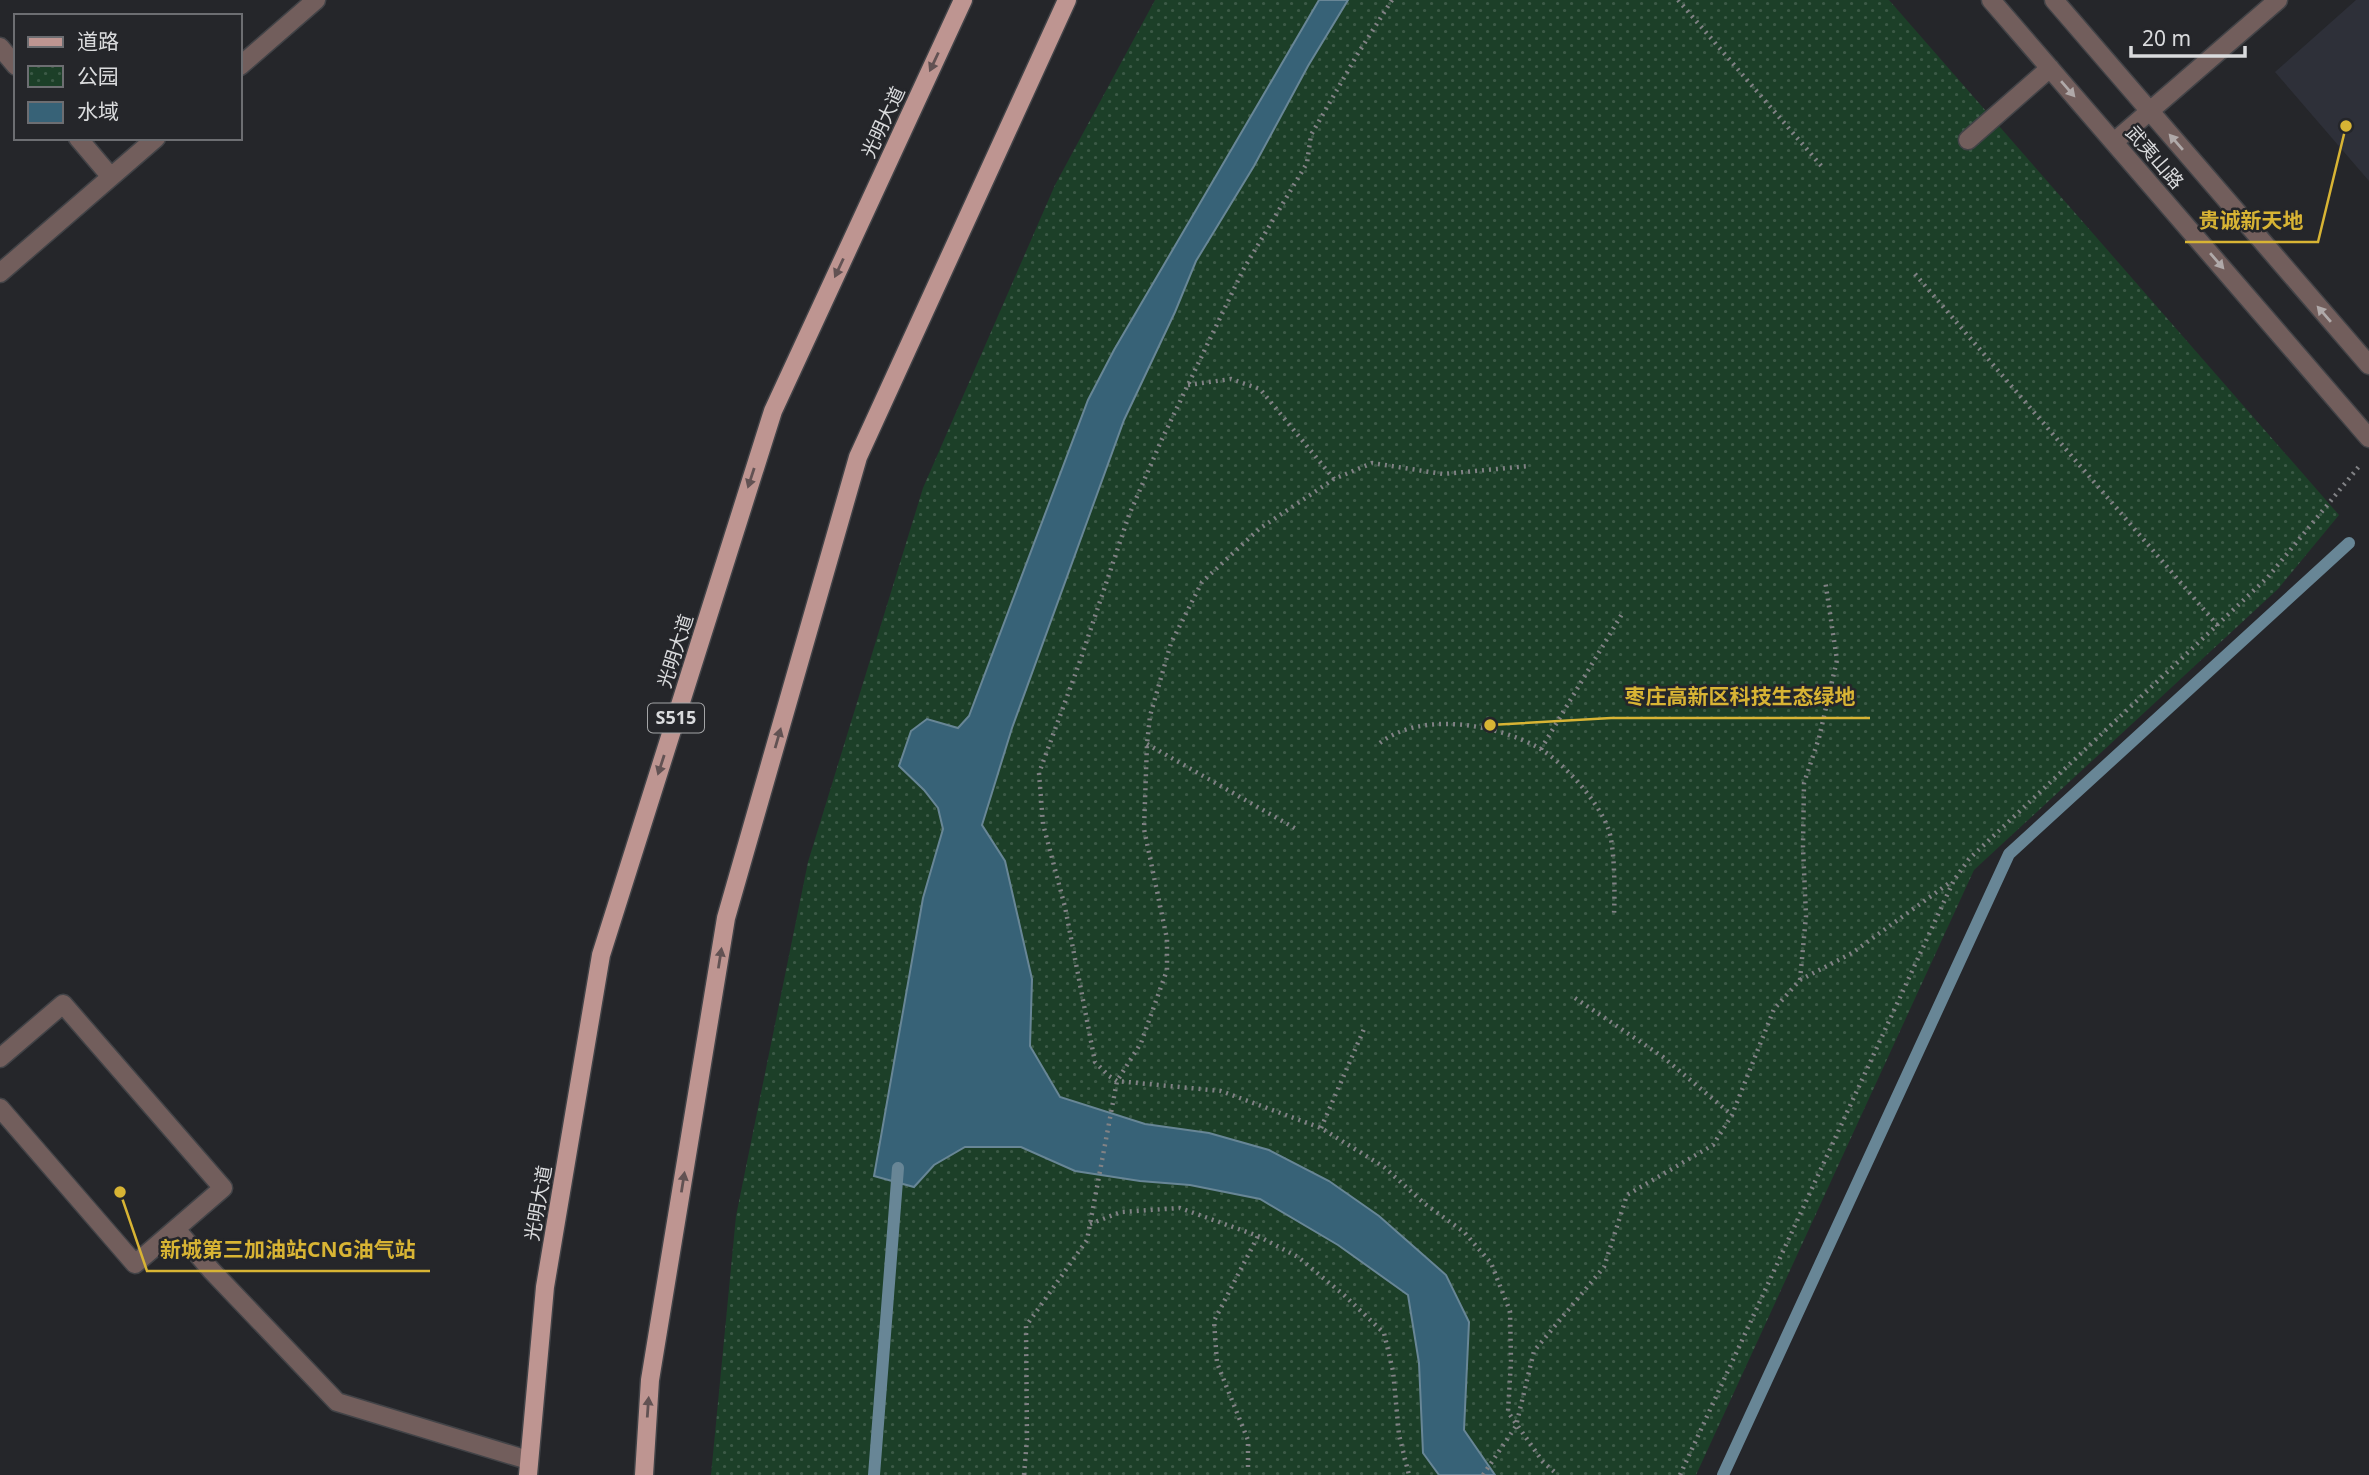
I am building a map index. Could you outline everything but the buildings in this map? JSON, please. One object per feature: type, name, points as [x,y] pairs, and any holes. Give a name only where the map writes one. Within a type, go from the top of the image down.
[{"type":"main road","name":"光明大道","points":[[528,1468],[545,1287],[601,955],[773,411],[963,0]]},
{"type":"main road","points":[[644,1475],[650,1381],[726,918],[839,523],[858,457],[1067,0]]},
{"type":"street","points":[[242,64],[316,0]]},
{"type":"street","name":"武夷山路","points":[[1991,0],[2369,438]]},
{"type":"street","name":"武夷山路","points":[[2053,0],[2369,365]]},
{"type":"street","points":[[2115,142],[2278,0]]},
{"type":"street","points":[[0,47],[14,64]]},
{"type":"street","points":[[1968,140],[2050,68]]},
{"type":"street","points":[[80,140],[111,177]]},
{"type":"street","points":[[0,273],[154,140]]},
{"type":"street","points":[[0,1058],[63,1004],[223,1188],[135,1264],[0,1108]]},
{"type":"street","points":[[176,1229],[211,1270],[337,1402],[528,1468]]},
{"type":"path","points":[[1392,0],[1311,135],[1307,163],[1243,270],[1129,515],[1039,773],[1043,824],[1065,907],[1095,1062],[1117,1081],[1220,1091],[1321,1128],[1384,1167],[1425,1204],[1464,1232],[1491,1263],[1510,1311],[1511,1361],[1507,1412],[1543,1462],[1558,1475]]},
{"type":"path","points":[[1678,0],[1824,169]]},
{"type":"path","points":[[1915,274],[2218,627]]},
{"type":"path","points":[[1188,384],[1231,379],[1260,388],[1334,479]]},
{"type":"path","points":[[1681,1475],[1954,880],[1969,859],[2269,577],[2369,454]]},
{"type":"path","points":[[1024,1475],[1027,1439],[1026,1326],[1087,1240],[1117,1081],[1141,1043],[1167,970],[1167,939],[1144,829],[1150,716],[1171,643],[1202,582],[1259,529],[1334,479],[1372,464],[1443,474],[1529,466]]},
{"type":"path","points":[[1800,981],[1806,916],[1804,783],[1819,738],[1837,660],[1825,580]]},
{"type":"path","points":[[1541,749],[1622,614]]},
{"type":"path","points":[[1380,743],[1389,736],[1416,728],[1445,724],[1479,727],[1515,737],[1541,749],[1569,773],[1593,802],[1609,830],[1615,895],[1614,914]]},
{"type":"path","points":[[1147,744],[1298,830]]},
{"type":"path","points":[[1483,1475],[1516,1426],[1534,1351],[1604,1267],[1627,1195],[1713,1145],[1732,1115],[1774,1009],[1800,981],[1852,953],[1954,880]]},
{"type":"path","points":[[1575,998],[1663,1057],[1732,1115]]},
{"type":"path","points":[[1321,1128],[1364,1029]]},
{"type":"path","points":[[1090,1224],[1122,1212],[1180,1208],[1258,1236],[1298,1257],[1384,1333],[1394,1371],[1399,1435],[1409,1475]]},
{"type":"path","points":[[1248,1467],[1248,1440],[1217,1363],[1214,1321],[1258,1236]]},
{"type":"shaded area","points":[[2356,0],[2369,0],[2369,181],[2275,72]]},
{"type":"green space","points":[[1155,0],[1889,0],[2339,515],[2278,589],[1974,870],[1696,1475],[711,1475],[736,1216],[808,862],[923,488],[1055,185]]},
{"type":"water","points":[[1319,0],[1348,0],[1308,66],[1254,166],[1196,261],[1124,420],[1012,728],[982,825],[1005,861],[1032,979],[1030,1046],[1060,1097],[1145,1124],[1209,1133],[1269,1150],[1329,1181],[1379,1216],[1446,1275],[1469,1322],[1464,1430],[1495,1475],[1439,1475],[1423,1453],[1419,1363],[1408,1295],[1338,1245],[1260,1199],[1190,1185],[1075,1171],[1021,1147],[965,1147],[934,1165],[914,1187],[874,1176],[923,898],[943,829],[938,808],[899,766],[911,731],[927,719],[958,728],[969,716],[1088,400],[1114,350]]},
{"type":"waterway","points":[[1723,1475],[2009,854],[2349,543]]},
{"type":"waterway","points":[[874,1475],[898,1168]]},
{"type":"place","name":"贵诚新天地","points":[[2346,126]]},
{"type":"place","name":"枣庄高新区科技生态绿地","points":[[1490,725]]},
{"type":"place","name":"新城第三加油站CNG油气站","points":[[120,1192]]}]
